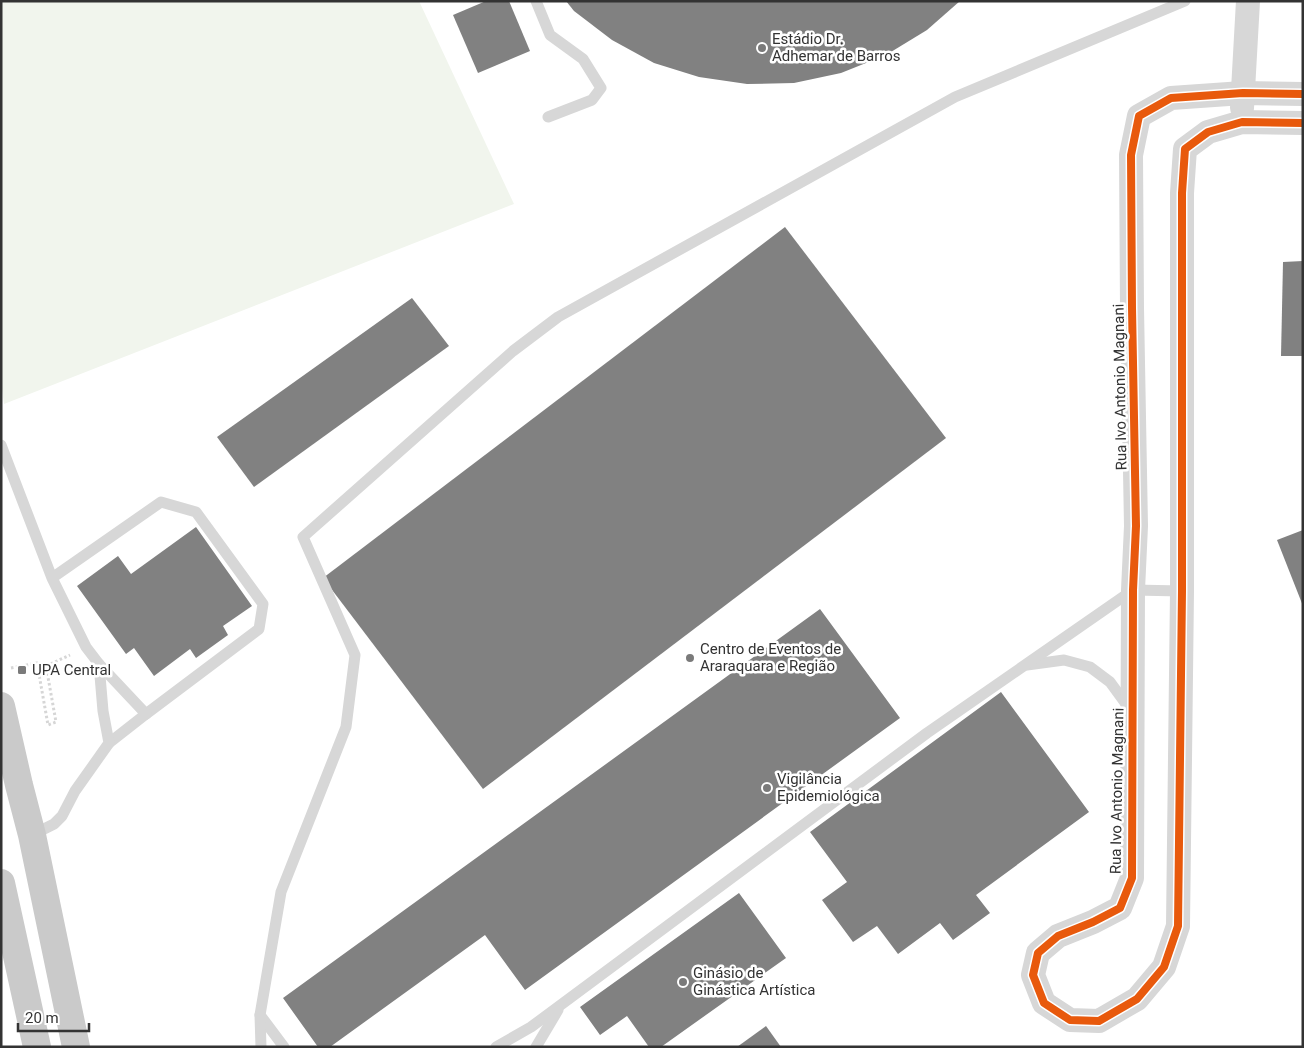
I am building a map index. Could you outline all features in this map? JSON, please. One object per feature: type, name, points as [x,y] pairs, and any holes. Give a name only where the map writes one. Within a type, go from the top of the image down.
[{"type":"main road","points":[[1,706],[32,835],[76,1047]]},
{"type":"main road","points":[[1,883],[37,1047]]},
{"type":"street","points":[[1248,1],[1242,122],[1303,123]]},
{"type":"street","name":"Rua Ivo Antonio Magnani","points":[[1242,122],[1208,132],[1185,149],[1182,193],[1182,591],[1178,926],[1164,967],[1137,999],[1099,1021],[1070,1020],[1044,1003],[1033,975],[1038,953],[1058,936],[1093,922],[1120,908],[1132,878],[1133,590],[1136,526],[1131,155],[1139,116],[1171,98],[1243,93],[1303,94]]},
{"type":"lane","points":[[536,1],[550,35],[583,59],[600,88],[592,100],[548,117]]},
{"type":"lane","points":[[261,1047],[260,1015],[280,892],[346,727],[355,655],[303,537],[512,351],[558,316],[955,97],[1185,1]]},
{"type":"lane","points":[[1,444],[52,578],[86,647],[99,664],[146,714]]},
{"type":"lane","points":[[32,835],[54,824],[62,816],[75,791],[108,743],[259,629],[263,604],[196,512],[161,502],[52,578]]},
{"type":"lane","points":[[496,1047],[531,1027],[927,733],[1133,590],[1182,591]]},
{"type":"lane","points":[[1025,665],[1064,660],[1090,667],[1110,682],[1132,712]]},
{"type":"lane","points":[[99,664],[108,743]]},
{"type":"lane","points":[[536,1047],[561,1004]]},
{"type":"lane","points":[[260,1015],[284,1047]]},
{"type":"path","points":[[11,668],[37,663],[48,725],[56,722],[46,666],[86,647]]},
{"type":"shaded area","points":[[1,1],[419,1],[514,204],[4,404],[1,381]]},
{"type":"building","points":[[486,1],[509,1],[530,51],[478,73],[453,15]]},
{"type":"building","name":"Estádio Dr. Adhemar de Barros","points":[[566,1],[960,1],[927,30],[886,55],[841,73],[794,83],[747,84],[699,77],[654,63],[612,40],[574,11]]},
{"type":"building","points":[[785,227],[946,438],[483,789],[323,578]]},
{"type":"building","points":[[1303,261],[1303,356],[1281,356],[1283,262]]},
{"type":"building","points":[[412,298],[449,346],[254,487],[217,437]]},
{"type":"building","points":[[196,527],[252,606],[223,626],[228,635],[196,658],[190,649],[154,676],[134,648],[126,654],[77,586],[118,556],[131,574]]},
{"type":"building","points":[[1303,530],[1303,606],[1277,540]]},
{"type":"building","points":[[820,609],[900,718],[525,990],[485,935],[330,1047],[318,1047],[283,998]]},
{"type":"building","points":[[1001,692],[1089,812],[976,895],[990,913],[953,940],[940,923],[898,954],[877,926],[853,942],[822,900],[847,882],[810,832]]},
{"type":"building","name":"Ginásio de Ginástica Artística","points":[[739,893],[786,958],[661,1047],[649,1047],[627,1016],[600,1035],[580,1007]]},
{"type":"building","points":[[766,1026],[781,1047],[737,1047]]},
{"type":"cycle path","points":[[1303,94],[1243,93],[1171,98],[1139,116],[1131,155],[1136,526],[1133,590],[1132,878],[1120,908],[1093,922],[1058,936],[1038,953],[1033,975],[1044,1003],[1070,1020],[1099,1021],[1137,999],[1164,967],[1178,926],[1182,591],[1182,193],[1185,149],[1208,132],[1242,122],[1303,123]]},
{"type":"place","name":"Estádio Dr. Adhemar de Barros","points":[[762,48]]},
{"type":"place","name":"Centro de Eventos de Araraquara e Região","points":[[690,658]]},
{"type":"place","name":"UPA Central","points":[[22,670]]},
{"type":"place","name":"Vigilância Epidemiológica","points":[[767,788]]},
{"type":"place","name":"Ginásio de Ginástica Artística","points":[[683,982]]}]
